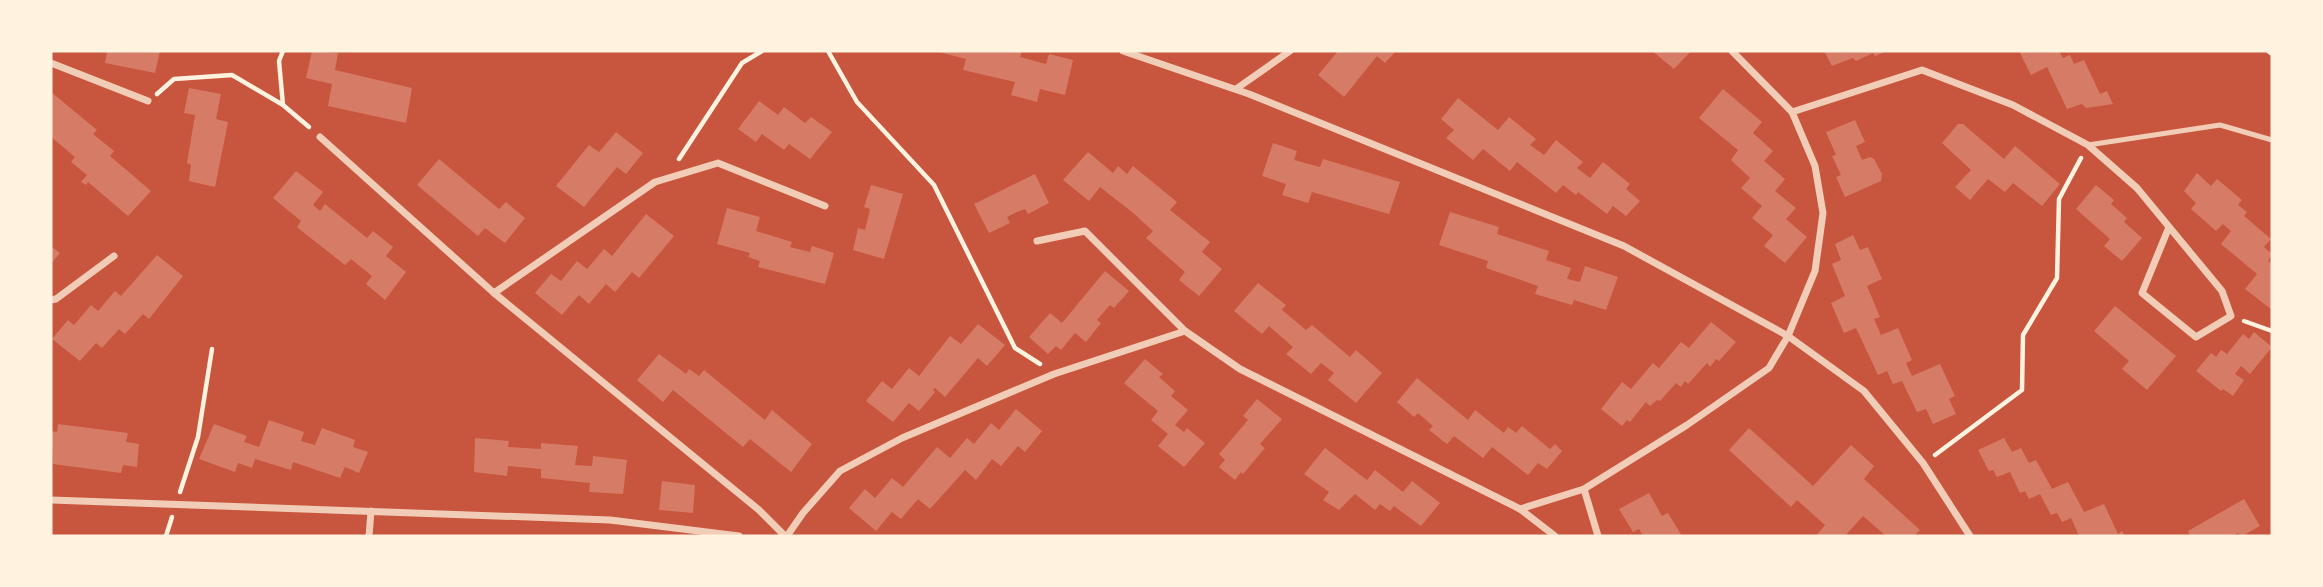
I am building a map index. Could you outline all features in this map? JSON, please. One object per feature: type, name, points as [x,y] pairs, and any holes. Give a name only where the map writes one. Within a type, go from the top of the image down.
[{"type":"street","points":[[1123,51],[1237,89],[1624,246],[1788,336],[1864,391],[1923,463],[1970,536]]},
{"type":"street","points":[[1237,89],[1290,51]]},
{"type":"street","points":[[1520,509],[1584,489],[1687,425],[1769,368],[1788,336],[1815,271],[1823,213],[1815,166],[1792,112],[1732,51]]},
{"type":"street","points":[[51,63],[148,101]]},
{"type":"street","points":[[1792,112],[1922,70],[2013,105],[2088,145],[2137,188],[2222,291],[2231,316],[2196,337],[2142,293],[2169,227]]},
{"type":"street","points":[[320,137],[494,293],[759,510],[786,536],[840,471],[902,438],[1055,374],[1185,331]]},
{"type":"street","points":[[494,293],[655,182],[718,163],[825,206]]},
{"type":"street","points":[[1037,241],[1085,231],[1185,331],[1240,369],[1520,509],[1555,536]]},
{"type":"street","points":[[51,300],[114,256]]},
{"type":"street","points":[[1584,489],[1598,536]]},
{"type":"street","points":[[51,500],[610,520],[739,536]]},
{"type":"street","points":[[369,536],[371,512]]},
{"type":"lane","points":[[2088,145],[2220,125],[2272,140]]},
{"type":"path","points":[[283,51],[279,61],[283,105]]},
{"type":"path","points":[[676,176],[680,155],[742,62],[762,51]]},
{"type":"path","points":[[828,51],[857,102],[933,185],[1015,348],[1055,374]]},
{"type":"path","points":[[2268,51],[2272,54]]},
{"type":"path","points":[[148,101],[174,79],[232,75],[283,105],[320,137]]},
{"type":"path","points":[[1923,463],[2022,390],[2023,335],[2057,278],[2059,199],[2088,145]]},
{"type":"path","points":[[2231,316],[2272,331]]},
{"type":"path","points":[[166,536],[198,437],[212,349]]},
{"type":"building","points":[[107,51],[160,51],[155,73],[105,63]]},
{"type":"building","points":[[312,51],[338,53],[335,70],[412,88],[406,123],[328,106],[332,84],[306,78]]},
{"type":"building","points":[[935,51],[1022,51],[1020,57],[1046,64],[1049,54],[1073,60],[1065,95],[1040,89],[1037,102],[1011,95],[1015,82],[963,70],[966,59]]},
{"type":"building","points":[[1338,51],[1396,51],[1385,63],[1377,56],[1344,97],[1318,75]]},
{"type":"building","points":[[1652,51],[1691,51],[1674,69]]},
{"type":"building","points":[[1824,51],[1887,51],[1875,56],[1873,53],[1856,61],[1853,58],[1832,66]]},
{"type":"building","points":[[2019,51],[2059,51],[2063,58],[2070,55],[2074,64],[2084,60],[2100,94],[2107,91],[2113,104],[2086,108],[2082,104],[2067,109],[2047,67],[2031,75]]},
{"type":"building","points":[[189,88],[221,94],[216,119],[228,122],[215,187],[189,181],[191,165],[187,163],[195,115],[184,113]]},
{"type":"building","points":[[1723,89],[1762,122],[1753,133],[1773,151],[1764,161],[1785,179],[1775,191],[1796,208],[1786,219],[1807,237],[1785,263],[1764,246],[1773,235],[1752,218],[1762,206],[1741,188],[1750,178],[1731,160],[1738,150],[1699,118]]},
{"type":"building","points":[[51,92],[97,130],[93,134],[114,151],[110,156],[151,191],[128,216],[88,182],[86,185],[81,182],[87,175],[71,162],[75,157],[51,137]]},
{"type":"building","points":[[1458,98],[1498,130],[1509,117],[1536,139],[1530,145],[1544,155],[1556,140],[1583,162],[1577,168],[1590,178],[1603,162],[1630,184],[1626,189],[1640,201],[1626,216],[1613,206],[1607,214],[1578,192],[1576,195],[1563,185],[1556,193],[1517,162],[1510,171],[1483,149],[1473,160],[1446,138],[1454,130],[1441,119]]},
{"type":"building","points":[[759,101],[778,115],[784,107],[805,123],[811,117],[832,132],[810,159],[789,144],[784,150],[762,134],[756,142],[738,129]]},
{"type":"building","points":[[1855,120],[1865,142],[1856,146],[1862,160],[1870,157],[1874,159],[1882,174],[1881,181],[1845,197],[1836,177],[1841,175],[1832,156],[1836,155],[1826,132]]},
{"type":"building","points":[[1958,124],[1963,124],[2004,159],[2015,146],[2060,184],[2042,206],[2013,183],[2005,192],[1988,179],[1970,200],[1955,187],[1971,170],[1942,143]]},
{"type":"building","points":[[616,132],[643,153],[626,174],[617,167],[584,207],[556,186],[589,145],[599,152]]},
{"type":"building","points":[[1273,143],[1297,151],[1294,160],[1320,167],[1323,159],[1400,182],[1389,214],[1312,192],[1308,203],[1282,195],[1286,184],[1262,176]]},
{"type":"building","points":[[1088,152],[1113,173],[1118,166],[1127,174],[1133,166],[1177,202],[1170,210],[1210,242],[1202,252],[1222,269],[1199,296],[1179,280],[1185,272],[1146,238],[1153,231],[1132,212],[1100,187],[1089,201],[1063,180]]},
{"type":"building","points":[[439,159],[499,209],[506,202],[525,218],[505,243],[485,228],[478,236],[417,185]]},
{"type":"building","points":[[296,171],[323,192],[313,205],[320,211],[325,204],[367,238],[373,231],[393,247],[386,256],[406,272],[385,300],[366,284],[372,276],[351,259],[345,265],[303,232],[297,227],[301,221],[273,198]]},
{"type":"building","points":[[2197,173],[2211,186],[2217,179],[2242,200],[2238,205],[2247,212],[2244,216],[2271,239],[2264,247],[2272,254],[2268,261],[2272,264],[2272,310],[2245,289],[2257,274],[2221,244],[2231,231],[2223,224],[2216,231],[2191,209],[2196,203],[2184,191]]},
{"type":"building","points":[[1035,174],[1049,203],[1028,214],[1025,209],[1007,217],[1010,223],[989,233],[974,204]]},
{"type":"building","points":[[871,185],[903,194],[884,259],[853,250],[858,228],[865,230],[870,209],[864,207]]},
{"type":"building","points":[[2096,185],[2114,200],[2111,204],[2127,218],[2124,222],[2142,238],[2122,261],[2104,246],[2110,239],[2076,209]]},
{"type":"building","points":[[727,208],[760,217],[756,231],[792,242],[790,247],[810,252],[812,246],[834,253],[825,284],[758,267],[760,261],[748,257],[750,253],[717,244]]},
{"type":"building","points":[[1450,212],[1499,227],[1497,234],[1549,251],[1546,260],[1571,268],[1567,279],[1580,282],[1585,266],[1618,277],[1606,310],[1574,300],[1572,305],[1535,294],[1538,286],[1486,268],[1488,261],[1439,245]]},
{"type":"building","points":[[646,214],[674,236],[639,278],[632,272],[615,292],[606,284],[589,304],[579,295],[562,315],[535,293],[551,274],[561,281],[577,261],[587,269],[604,249],[612,256]]},
{"type":"building","points":[[1853,235],[1860,250],[1868,247],[1882,279],[1867,286],[1880,317],[1874,319],[1881,335],[1898,328],[1912,360],[1906,363],[1912,376],[1940,364],[1955,396],[1949,399],[1956,414],[1933,424],[1926,409],[1917,412],[1902,381],[1893,384],[1887,371],[1878,375],[1856,328],[1844,333],[1831,303],[1845,296],[1832,264],[1841,260],[1835,244]]},
{"type":"building","points":[[51,246],[60,253],[51,264]]},
{"type":"building","points":[[157,255],[183,276],[149,319],[143,314],[125,334],[119,329],[102,348],[96,343],[80,361],[52,339],[68,320],[74,325],[91,305],[98,311],[115,291],[121,296]]},
{"type":"building","points":[[1105,271],[1129,291],[1114,308],[1110,305],[1097,320],[1101,323],[1086,342],[1075,333],[1061,350],[1056,346],[1048,354],[1029,337],[1050,313],[1062,323]]},
{"type":"building","points":[[1258,283],[1286,305],[1282,310],[1306,330],[1312,325],[1350,357],[1356,350],[1382,373],[1356,403],[1328,380],[1334,373],[1321,363],[1311,374],[1286,354],[1293,347],[1269,326],[1262,334],[1234,311]]},
{"type":"building","points":[[2115,306],[2176,356],[2147,390],[2122,369],[2129,361],[2094,331]]},
{"type":"building","points":[[1711,322],[1736,342],[1719,361],[1716,359],[1710,367],[1707,363],[1688,384],[1685,381],[1681,387],[1676,383],[1660,401],[1657,400],[1650,406],[1646,402],[1630,422],[1627,420],[1622,426],[1601,409],[1622,382],[1631,389],[1653,363],[1659,368],[1681,342],[1689,348]]},
{"type":"building","points":[[978,324],[1005,345],[987,366],[978,358],[945,397],[935,388],[935,392],[919,411],[909,403],[893,422],[866,401],[882,381],[892,389],[909,368],[919,376],[950,336],[961,344]]},
{"type":"building","points":[[2254,332],[2272,347],[2250,374],[2241,366],[2235,374],[2244,380],[2233,396],[2223,389],[2221,391],[2196,371],[2211,353],[2216,357],[2221,350],[2227,354],[2243,334],[2249,339]]},
{"type":"building","points":[[659,354],[686,374],[689,369],[699,376],[704,370],[765,420],[772,410],[812,444],[791,472],[750,439],[743,447],[673,390],[663,402],[637,380]]},
{"type":"building","points":[[1145,359],[1163,374],[1159,377],[1175,391],[1171,396],[1188,410],[1175,425],[1184,432],[1187,428],[1205,443],[1184,467],[1158,446],[1168,434],[1151,420],[1158,411],[1124,383]]},
{"type":"building","points":[[1417,378],[1468,420],[1475,410],[1504,433],[1508,427],[1516,433],[1522,426],[1550,449],[1555,444],[1562,451],[1547,469],[1538,463],[1528,475],[1492,447],[1483,458],[1454,436],[1447,444],[1429,430],[1433,426],[1418,413],[1414,417],[1397,402]]},
{"type":"building","points":[[1257,399],[1282,419],[1260,444],[1265,448],[1235,480],[1219,467],[1225,460],[1219,454],[1248,420],[1243,416]]},
{"type":"building","points":[[1016,409],[1042,431],[1025,452],[1018,446],[1001,466],[992,459],[976,480],[965,470],[930,509],[918,499],[901,519],[892,512],[876,531],[849,508],[865,489],[875,498],[892,478],[903,487],[937,447],[950,458],[967,438],[974,444],[991,423],[999,430]]},
{"type":"building","points":[[269,420],[304,432],[301,441],[315,445],[322,428],[355,440],[353,447],[368,452],[359,473],[345,467],[340,478],[293,462],[291,470],[255,459],[252,468],[238,463],[235,472],[199,459],[214,424],[247,436],[244,442],[259,447]]},
{"type":"building","points":[[58,424],[128,433],[126,442],[139,444],[137,467],[123,465],[121,473],[53,464],[51,431],[57,432]]},
{"type":"building","points":[[1749,428],[1813,486],[1851,445],[1874,466],[1864,479],[1920,530],[1914,536],[1886,536],[1863,516],[1845,536],[1816,536],[1825,525],[1797,500],[1791,507],[1729,450]]},
{"type":"building","points":[[475,438],[509,441],[508,447],[541,449],[541,443],[578,446],[575,465],[592,466],[593,456],[627,460],[623,494],[589,492],[590,483],[541,478],[541,469],[508,466],[507,476],[474,472]]},
{"type":"building","points":[[2004,438],[2012,452],[2021,448],[2029,463],[2036,460],[2052,489],[2068,482],[2084,512],[2104,504],[2118,534],[2122,531],[2125,536],[2079,536],[2071,518],[2062,522],[2057,513],[2051,515],[2040,494],[2029,499],[2025,491],[2020,493],[2010,472],[1997,477],[1993,470],[1989,471],[1978,450]]},
{"type":"building","points":[[1325,448],[1367,480],[1375,470],[1403,492],[1412,481],[1440,503],[1421,526],[1394,506],[1390,511],[1380,504],[1375,510],[1355,494],[1339,510],[1323,500],[1329,492],[1304,474]]},
{"type":"building","points":[[662,481],[695,485],[693,513],[659,510]]},
{"type":"building","points":[[1649,493],[1662,516],[1668,513],[1682,536],[1643,536],[1639,529],[1633,532],[1619,509]]},
{"type":"building","points":[[2244,499],[2260,526],[2242,536],[2238,533],[2232,536],[2190,536],[2188,531]]}]
